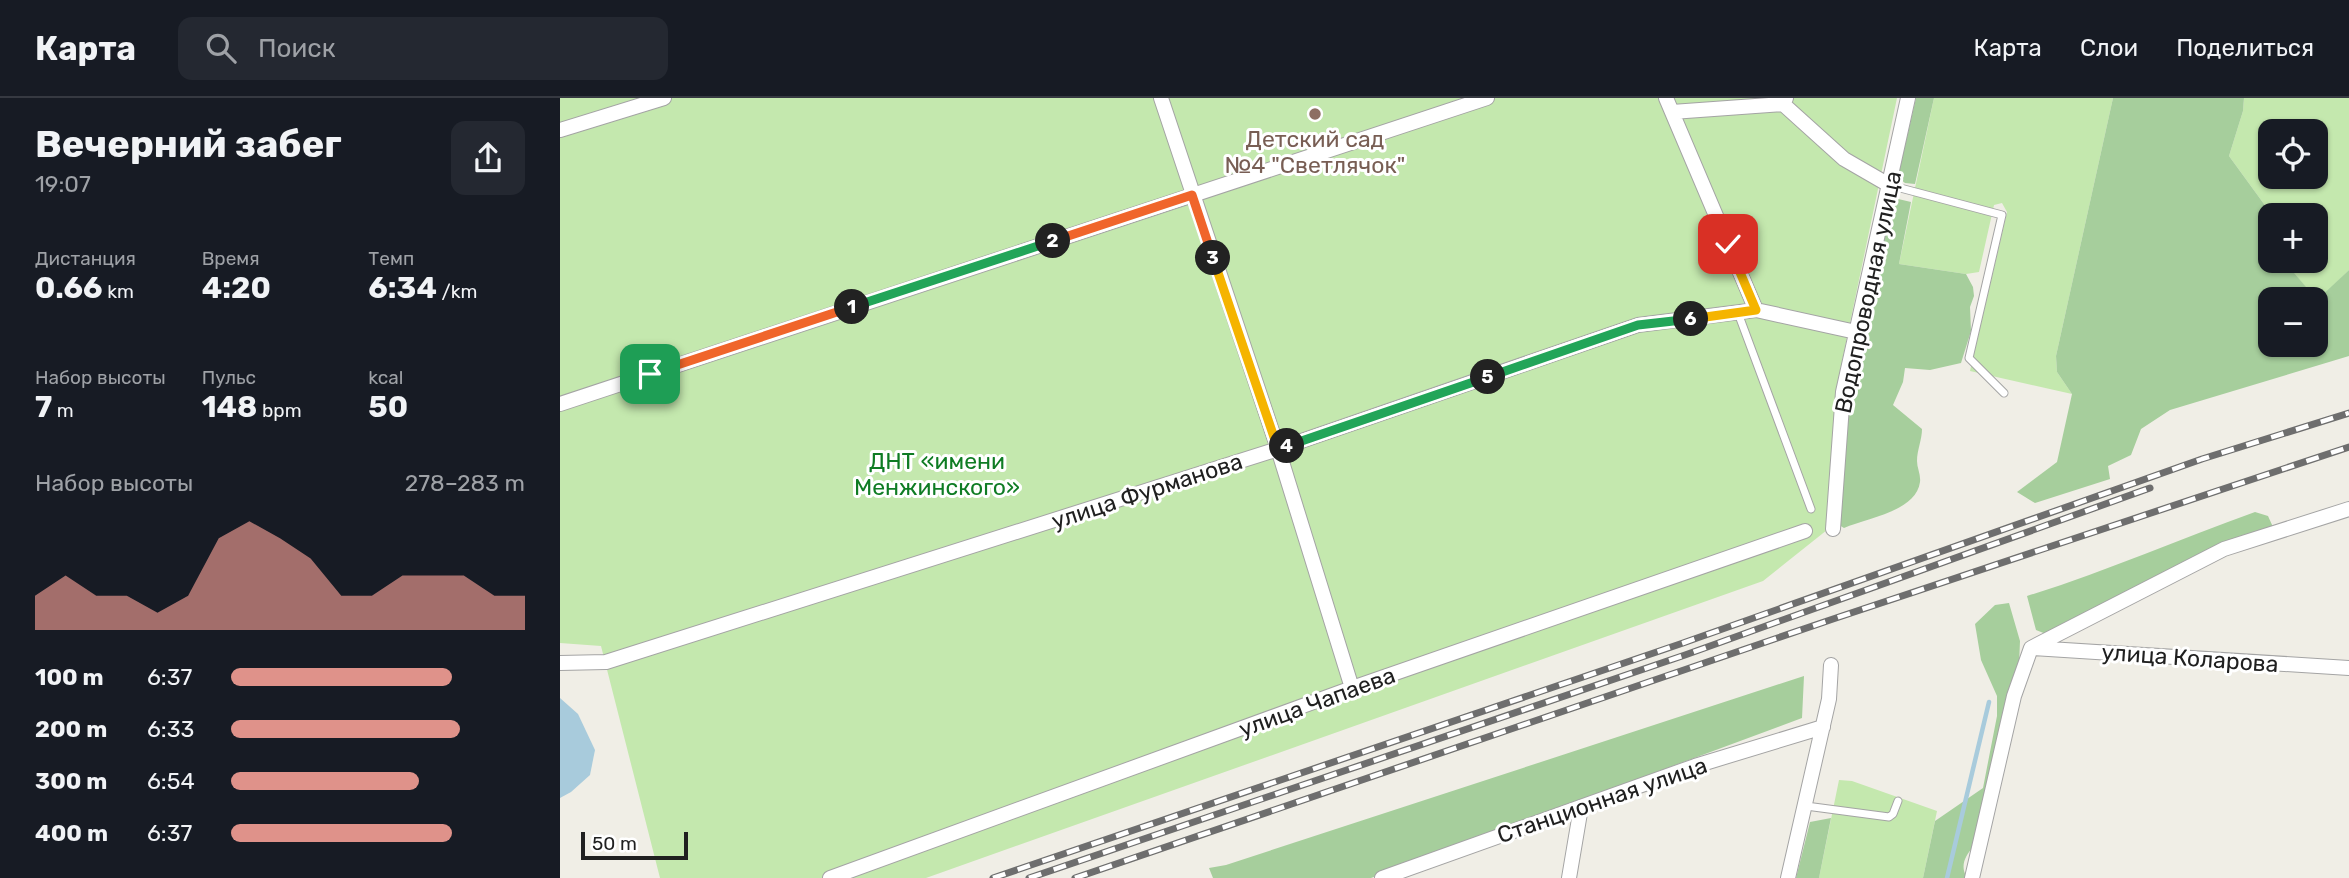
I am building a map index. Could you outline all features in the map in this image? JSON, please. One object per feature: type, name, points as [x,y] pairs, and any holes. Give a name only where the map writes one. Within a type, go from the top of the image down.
[{"type":"street","points":[[560,130],[664,98]]},
{"type":"street","points":[[1161,98],[1278,449],[1352,688]]},
{"type":"street","points":[[560,404],[1487,98]]},
{"type":"street","name":"Водопроводная улица","points":[[1833,528],[1843,392],[1908,98]]},
{"type":"street","points":[[1756,310],[1669,105],[1784,101],[1844,159],[1889,185]]},
{"type":"street","name":"улица Фурманова","points":[[560,663],[606,662],[1278,449],[1638,325],[1756,310],[1856,332]]},
{"type":"street","points":[[1972,878],[2014,696],[2031,648],[2224,549],[2349,509]]},
{"type":"street","name":"улица Чапаева","points":[[830,878],[1352,688],[1805,531]]},
{"type":"street","name":"улица Коларова","points":[[2031,648],[2349,668]]},
{"type":"street","points":[[1788,878],[1829,699],[1831,665]]},
{"type":"street","name":"Станционная улица","points":[[1382,878],[1695,766],[1823,727]]},
{"type":"street","points":[[1569,878],[1581,807]]},
{"type":"lane","points":[[1889,185],[2002,215],[1969,358],[2004,393]]},
{"type":"lane","points":[[1738,313],[1811,509]]},
{"type":"lane","points":[[1806,806],[1889,817],[1898,801]]},
{"type":"green space","name":"ДНТ «имени Менжинского»","points":[[560,98],[1897,98],[1836,390],[1827,530],[1763,581],[926,878],[660,878],[601,646],[560,643]]},
{"type":"green space","points":[[1916,98],[1934,98],[1915,184],[1905,183],[1900,179],[1899,172]]},
{"type":"green space","points":[[1934,98],[2113,98],[2056,356],[2057,372],[2072,394],[1970,371],[2007,212],[2002,203],[1994,205],[1979,272],[1966,274],[1899,264]]},
{"type":"green space","points":[[2113,98],[2244,98],[2243,111],[2229,156],[2263,203],[2258,203],[2258,273],[2294,273],[2306,287],[2258,287],[2258,357],[2328,357],[2328,290],[2349,270],[2349,356],[2170,410],[2141,429],[2131,455],[2108,466],[2110,479],[2035,503],[2017,492],[2057,462],[2072,394],[2057,372],[2056,356]]},
{"type":"green space","points":[[2244,98],[2349,98],[2349,270],[2328,290],[2328,287],[2306,287],[2294,273],[2328,273],[2328,203],[2263,203],[2229,156],[2243,111]]},
{"type":"green space","points":[[1894,198],[1911,202],[1899,264],[1966,274],[1973,287],[1974,296],[1970,307],[1971,331],[1961,363],[1930,370],[1905,368],[1903,382],[1893,405],[1922,429],[1917,461],[1920,482],[1916,492],[1910,500],[1889,513],[1844,528],[1839,525],[1850,390],[1857,347],[1866,348],[1890,203]]},
{"type":"green space","points":[[2255,512],[2268,516],[2273,527],[2222,543],[2046,634],[2036,630],[2027,596],[2085,577]]},
{"type":"green space","points":[[2009,603],[2020,641],[2019,665],[1973,847],[1965,860],[1966,878],[1923,878],[1935,821],[1983,788],[1997,716],[1997,696],[1981,660],[1975,624],[1995,605]]},
{"type":"green space","points":[[1804,676],[1802,718],[1371,878],[1213,878],[1209,868],[1226,865]]},
{"type":"green space","points":[[1839,780],[1852,781],[1937,811],[1923,878],[1819,878]]},
{"type":"green space","points":[[1831,818],[1819,878],[1796,878],[1810,822]]},
{"type":"water","points":[[560,698],[578,714],[595,750],[590,775],[560,798]]},
{"type":"waterway","points":[[1947,878],[1989,702]]},
{"type":"railway","points":[[993,878],[1683,643],[2202,459],[2349,413]]},
{"type":"railway","points":[[1075,878],[1833,619],[2349,447]]},
{"type":"railway","points":[[1029,878],[1685,655],[2150,488]]},
{"type":"place","name":"Детский сад №4 \"Светлячок\"","points":[[1315,114]]},
{"type":"route","points":[[650,374],[1192,195],[1278,449],[1638,325],[1756,310],[1728,244]]}]
